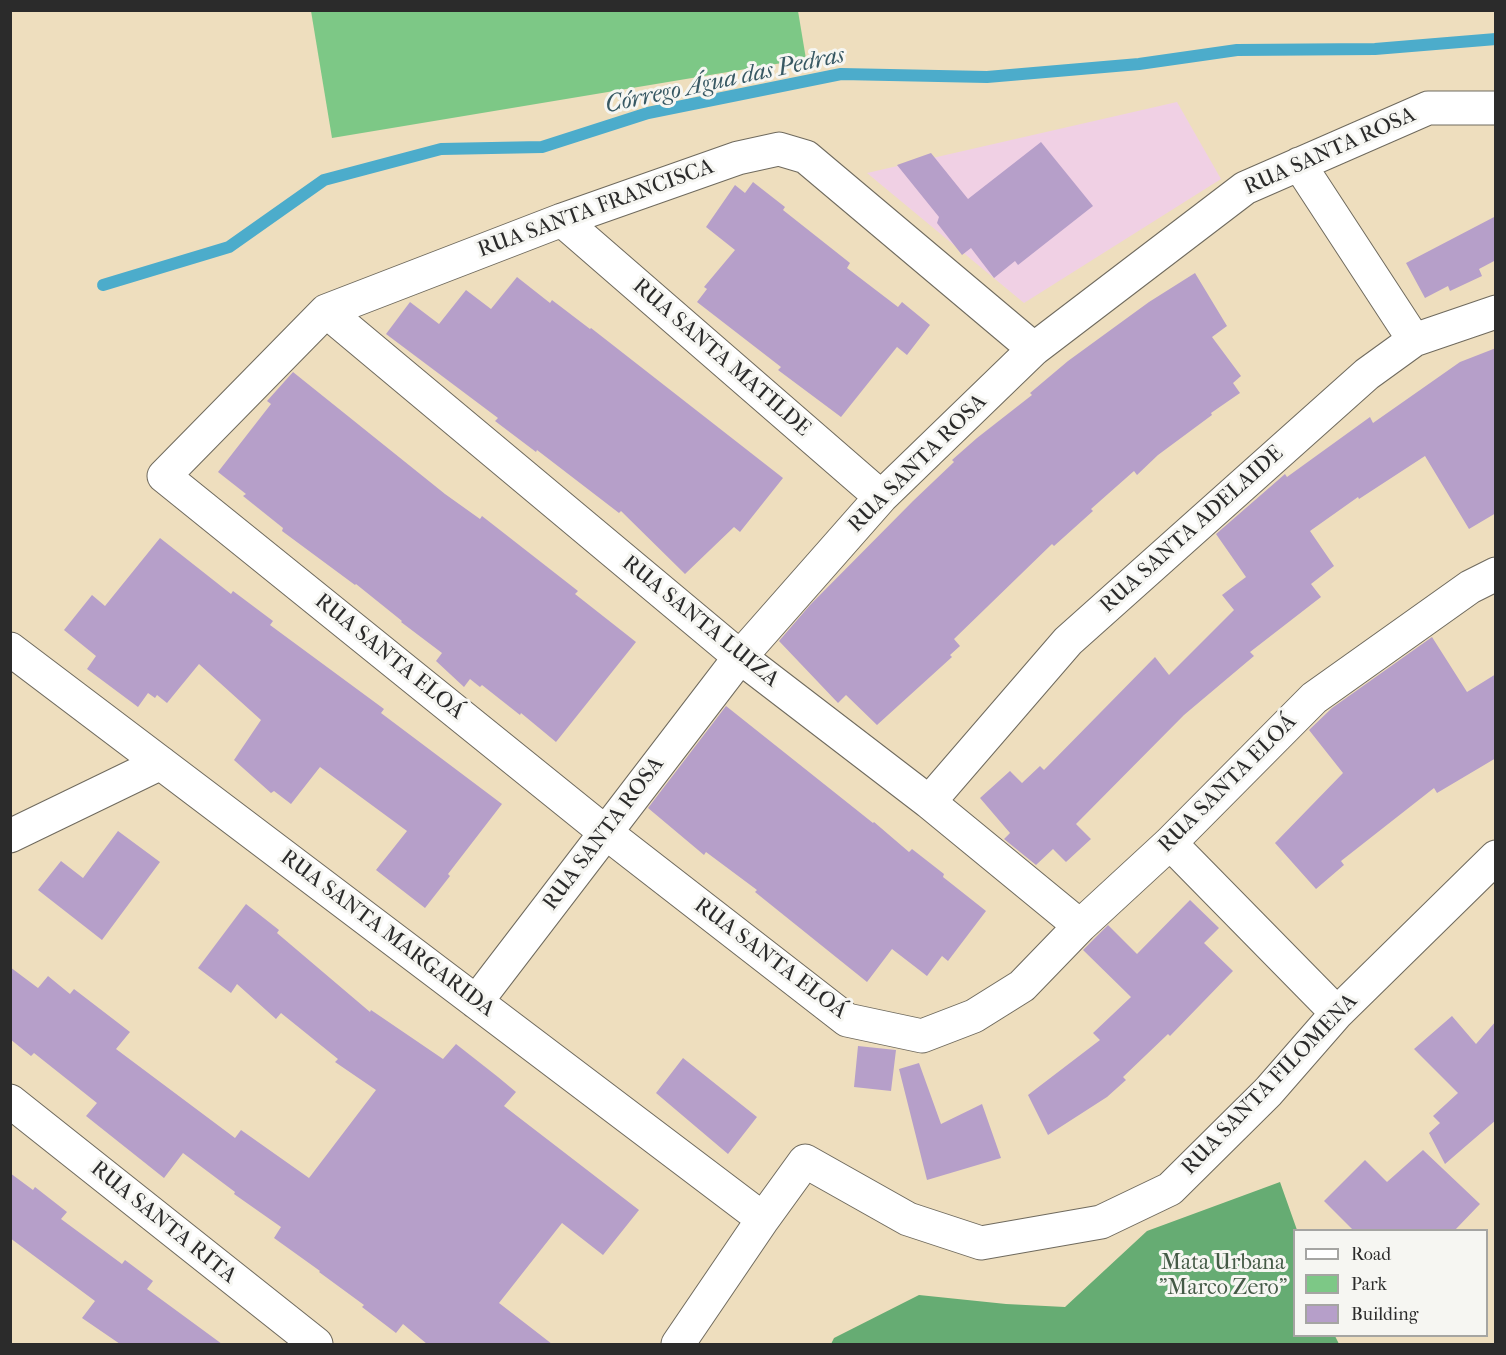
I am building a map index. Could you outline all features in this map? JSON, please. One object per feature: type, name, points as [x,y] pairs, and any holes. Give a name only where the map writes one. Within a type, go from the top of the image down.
[{"type":"street","name":"RUA SANTA ROSA","points":[[476,1002],[740,657],[881,497],[1034,349],[1245,188],[1428,108],[1496,108]]},
{"type":"street","name":"RUA SANTA FRANCISCA","points":[[164,476],[326,312],[562,220],[738,158],[779,149],[806,157],[1034,349]]},
{"type":"street","points":[[1299,164],[1414,340]]},
{"type":"street","name":"RUA SANTA MATILDE","points":[[562,220],[881,497]]},
{"type":"street","name":"RUA SANTA LUIZA","points":[[326,312],[740,657],[929,802],[1080,926]]},
{"type":"street","name":"RUA SANTA ADELAIDE","points":[[929,802],[1068,641],[1367,374],[1414,340],[1496,312]]},
{"type":"street","name":"RUA SANTA ELOÁ","points":[[164,476],[605,832],[847,1020],[922,1036],[974,1016],[1022,987],[1080,926],[1170,843],[1314,698],[1470,587],[1496,573]]},
{"type":"street","name":"RUA SANTA MARGARIDA","points":[[10,649],[763,1219]]},
{"type":"street","points":[[10,836],[160,763]]},
{"type":"street","points":[[1170,843],[1337,1013]]},
{"type":"street","name":"RUA SANTA FILOMENA","points":[[763,1219],[805,1161],[908,1219],[981,1243],[1101,1222],[1170,1189],[1268,1092],[1337,1013],[1496,857]]},
{"type":"street","name":"RUA SANTA RITA","points":[[10,1101],[316,1344]]},
{"type":"street","points":[[678,1344],[763,1219]]},
{"type":"shaded area","points":[[1177,102],[1221,179],[1024,303],[867,173]]},
{"type":"green space","points":[[311,11],[798,11],[806,59],[332,138]]},
{"type":"green space","name":"Mata Urbana \"Marco Zero\"","points":[[1280,1182],[1297,1229],[1293,1229],[1293,1337],[1336,1337],[1339,1344],[831,1344],[834,1338],[919,1295],[1006,1304],[1065,1307],[1147,1231]]},
{"type":"building","points":[[1041,142],[1093,206],[1018,265],[1015,261],[994,278],[971,248],[962,255],[937,223],[939,217],[897,165],[931,153],[968,199]]},
{"type":"building","points":[[753,182],[785,207],[783,210],[850,263],[847,268],[898,307],[902,302],[930,325],[907,355],[897,347],[841,417],[778,370],[781,367],[697,302],[707,289],[704,287],[735,250],[706,227],[735,185],[745,193]]},
{"type":"building","points":[[1496,216],[1496,260],[1479,269],[1482,276],[1450,291],[1448,286],[1425,298],[1406,263]]},
{"type":"building","points":[[1195,273],[1227,326],[1212,337],[1241,376],[1233,383],[1240,393],[1158,455],[1137,475],[1134,471],[1054,546],[1052,544],[954,639],[960,646],[950,655],[952,657],[877,725],[846,695],[838,703],[779,641],[810,605],[954,462],[952,460],[1032,395],[1030,393],[1068,361],[1149,302]]},
{"type":"building","points":[[517,277],[550,303],[552,300],[591,328],[783,478],[740,532],[734,527],[685,574],[621,511],[619,513],[537,450],[536,452],[495,421],[498,418],[386,334],[410,302],[439,324],[466,290],[491,309]]},
{"type":"building","points":[[1496,348],[1496,513],[1469,529],[1425,456],[1359,499],[1358,497],[1310,531],[1334,566],[1311,584],[1321,597],[1250,652],[1254,656],[1184,715],[1076,824],[1091,839],[1066,862],[1053,849],[1036,865],[1004,839],[1010,833],[980,798],[1010,771],[1022,783],[1040,766],[1044,770],[1155,657],[1169,675],[1234,610],[1222,595],[1246,577],[1216,534],[1285,474],[1287,477],[1370,417],[1373,423],[1460,362]]},
{"type":"building","points":[[293,372],[445,494],[480,519],[482,516],[578,591],[575,594],[636,642],[556,742],[482,685],[480,687],[470,679],[464,687],[436,661],[442,653],[356,584],[282,531],[283,528],[243,496],[246,494],[218,472],[271,404],[267,401]]},
{"type":"building","points":[[160,538],[231,594],[233,591],[273,621],[270,625],[384,709],[381,713],[502,804],[425,908],[376,870],[407,831],[320,767],[291,804],[274,791],[271,793],[234,760],[261,720],[199,664],[167,703],[157,695],[155,698],[148,693],[138,707],[87,669],[96,656],[64,630],[92,595],[105,606]]},
{"type":"building","points":[[1432,637],[1467,692],[1496,674],[1496,758],[1437,793],[1434,788],[1341,861],[1344,865],[1316,889],[1275,843],[1343,773],[1309,730],[1332,708]]},
{"type":"building","points":[[726,706],[909,852],[912,849],[944,874],[943,877],[986,911],[948,961],[942,956],[927,976],[892,949],[867,982],[755,892],[757,890],[706,852],[704,855],[648,808]]},
{"type":"building","points":[[118,831],[160,862],[102,940],[38,890],[61,861],[83,878]]},
{"type":"building","points":[[1190,900],[1219,928],[1204,943],[1233,971],[1170,1036],[1168,1034],[1123,1077],[1126,1080],[1107,1097],[1048,1135],[1028,1095],[1100,1040],[1093,1033],[1131,997],[1083,950],[1108,925],[1137,954]]},
{"type":"building","points":[[246,904],[279,930],[277,933],[370,1012],[371,1010],[443,1059],[456,1044],[516,1092],[504,1106],[639,1210],[603,1255],[562,1223],[499,1303],[552,1344],[427,1344],[403,1324],[396,1333],[362,1307],[364,1305],[274,1238],[281,1227],[234,1194],[235,1192],[183,1153],[164,1178],[86,1116],[97,1103],[34,1053],[31,1056],[10,1039],[10,967],[38,988],[48,976],[70,994],[74,989],[130,1032],[116,1049],[235,1138],[241,1130],[309,1178],[376,1090],[335,1062],[338,1059],[281,1013],[276,1019],[237,984],[231,993],[198,968]]},
{"type":"building","points":[[1452,1016],[1476,1044],[1496,1021],[1496,1120],[1445,1164],[1429,1133],[1440,1123],[1433,1116],[1458,1093],[1414,1049]]},
{"type":"building","points":[[858,1046],[896,1050],[891,1091],[854,1087]]},
{"type":"building","points":[[683,1058],[757,1117],[728,1154],[656,1093]]},
{"type":"building","points":[[919,1063],[941,1124],[982,1104],[1001,1158],[927,1180],[899,1069]]},
{"type":"building","points":[[1423,1150],[1480,1204],[1456,1229],[1352,1229],[1324,1201],[1365,1160],[1387,1182]]},
{"type":"building","points":[[10,1173],[33,1190],[35,1187],[67,1212],[61,1219],[122,1264],[125,1260],[153,1281],[147,1289],[222,1344],[120,1344],[82,1318],[95,1301],[10,1238]]},
{"type":"waterway","name":"Córrego Água das Pedras","points":[[103,285],[229,247],[324,180],[441,149],[542,147],[648,113],[841,74],[987,77],[1139,64],[1237,50],[1375,49],[1496,39]]}]
